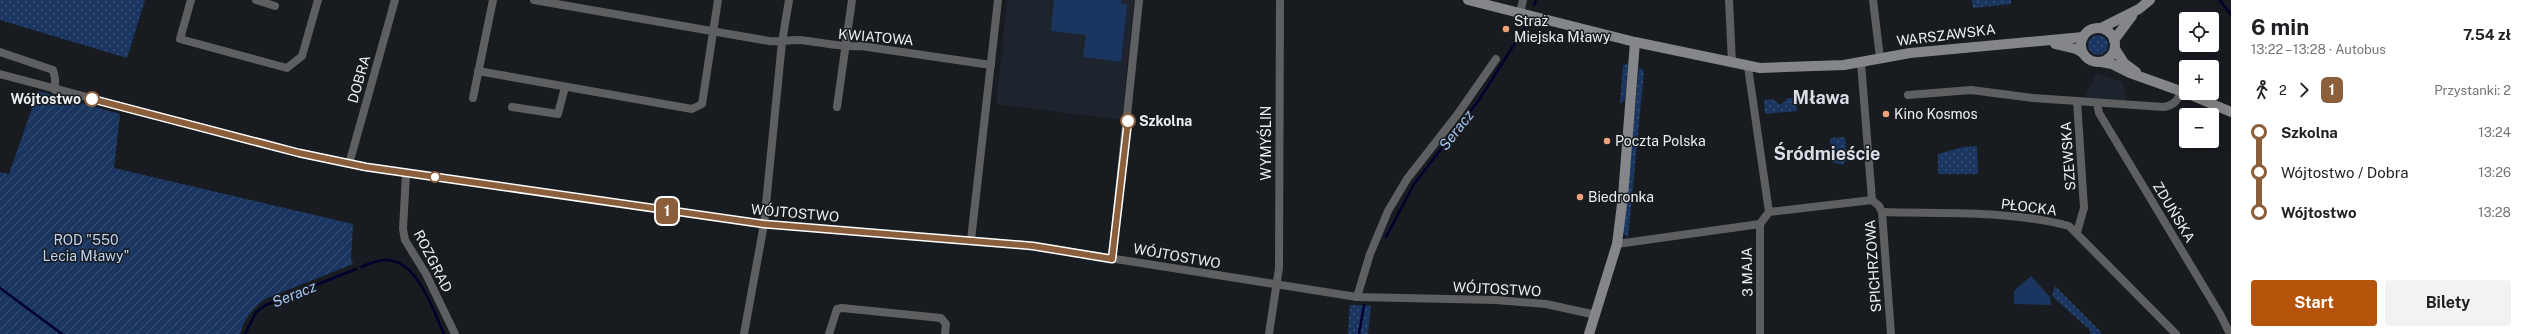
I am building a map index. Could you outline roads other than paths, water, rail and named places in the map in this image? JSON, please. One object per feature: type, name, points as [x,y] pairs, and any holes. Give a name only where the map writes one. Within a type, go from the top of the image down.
[{"type":"main road","name":"WARSZAWSKA","points":[[1468,0],[1635,42],[1748,67],[1760,68],[1796,68],[1861,63],[1910,52],[2083,37]]},
{"type":"main road","points":[[2150,0],[2139,9],[2101,28],[2088,31],[2083,37],[2081,48],[2083,53],[2090,61],[2112,64],[2142,77],[2179,90]]},
{"type":"main road","points":[[2102,62],[2110,58],[2115,44],[2139,9]]},
{"type":"main road","points":[[2101,28],[2110,32],[2124,63],[2142,77]]},
{"type":"main road","name":"WARSZAWSKA","points":[[2035,41],[2067,46],[2083,53]]},
{"type":"main road","points":[[1589,334],[1596,315],[1616,244],[1623,196],[1635,42]]},
{"type":"main road","points":[[2203,100],[2231,112]]},
{"type":"street","points":[[190,0],[180,39],[287,68],[302,56],[318,0]]},
{"type":"street","points":[[256,0],[274,6]]},
{"type":"street","name":"DOBRA","points":[[349,164],[395,0]]},
{"type":"street","points":[[472,98],[493,0]]},
{"type":"street","name":"KWIATOWA","points":[[534,0],[782,42],[796,40],[844,48],[861,46],[991,65]]},
{"type":"street","points":[[478,72],[692,109],[702,104],[712,31],[718,0]]},
{"type":"street","points":[[744,334],[764,224],[782,42],[789,0]]},
{"type":"street","points":[[837,107],[844,48],[852,0]]},
{"type":"street","points":[[971,240],[998,0]]},
{"type":"street","points":[[1112,259],[1139,0]]},
{"type":"street","name":"WYMYŚLIN","points":[[1269,334],[1277,286],[1279,261],[1280,0]]},
{"type":"street","points":[[1520,13],[1523,0]]},
{"type":"street","points":[[1729,0],[1732,63]]},
{"type":"street","points":[[1873,0],[1880,58]]},
{"type":"street","points":[[0,52],[53,70],[55,90]]},
{"type":"street","points":[[1357,297],[1370,254],[1388,210],[1407,179],[1457,115],[1496,59]]},
{"type":"street","points":[[1769,212],[1872,200],[1861,63]]},
{"type":"street","points":[[1616,244],[1760,224],[1769,212],[1748,67]]},
{"type":"street","name":"WÓJTOSTWO","points":[[0,74],[55,90],[349,164],[406,173],[764,224],[1033,246],[1277,286],[1357,297],[1496,300],[1546,304],[1596,315]]},
{"type":"street","points":[[512,107],[558,114],[564,87]]},
{"type":"street","points":[[1908,94],[1971,90],[2033,98],[2164,106],[2172,105],[2179,99]]},
{"type":"street","name":"SZEWSKA","points":[[2077,101],[2084,208],[2077,232]]},
{"type":"street","name":"ZDUŃSKA","points":[[2097,103],[2099,113],[2220,314],[2230,334]]},
{"type":"street","name":"ROZGRAD","points":[[406,173],[403,229],[405,240],[426,274],[455,334]]},
{"type":"street","name":"SPICHRZOWA","points":[[1872,200],[1880,206],[1882,212],[1890,334]]},
{"type":"street","name":"PŁOCKA","points":[[1882,212],[1984,215],[2052,222],[2069,226],[2077,232],[2176,334]]},
{"type":"street","name":"3 MAJA","points":[[1760,224],[1760,334]]},
{"type":"street","points":[[829,334],[834,314],[837,309],[842,308],[941,318],[946,324],[945,334]]},
{"type":"waterway","name":"Seracz","points":[[1534,5],[1536,0]]},
{"type":"waterway","name":"Seracz","points":[[2220,0],[2231,15]]},
{"type":"waterway","name":"Seracz","points":[[1386,237],[1414,184],[1479,100],[1527,24]]},
{"type":"waterway","name":"Seracz","points":[[361,267],[375,261],[384,260],[396,262],[406,267],[415,276],[422,287],[444,334]]},
{"type":"waterway","name":"Seracz","points":[[245,334],[256,312],[266,305],[356,269]]},
{"type":"waterway","name":"Seracz","points":[[0,288],[62,334]]},
{"type":"waterway","name":"Seracz","points":[[1359,334],[1364,305]]},
{"type":"place","name":"Straż Miejska Mławy","points":[[1506,29]]},
{"type":"place","name":"Wójtostwo","points":[[92,99]]},
{"type":"place","name":"Kino Kosmos","points":[[1886,114]]},
{"type":"place","name":"Szkolna","points":[[1128,121]]},
{"type":"place","name":"Poczta Polska","points":[[1607,141]]},
{"type":"place","name":"Biedronka","points":[[1580,197]]},
{"type":"district","name":"Mława","points":[[1821,97]]},
{"type":"district","name":"Śródmieście","points":[[1827,153]]},
{"type":"park label","name":"ROD \"550 Lecia Mławy\"","points":[[86,248]]}]
